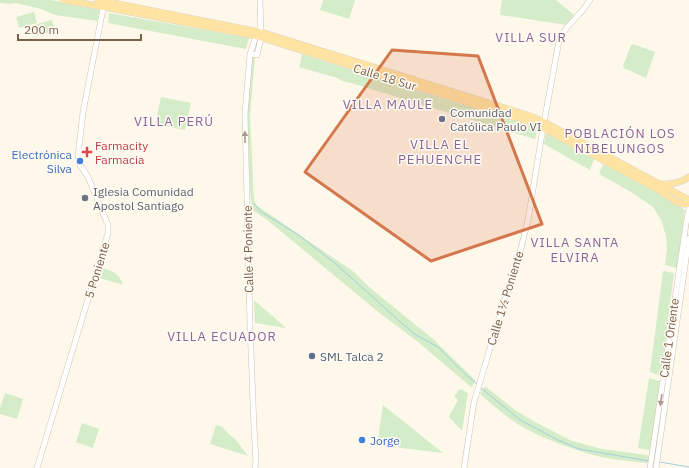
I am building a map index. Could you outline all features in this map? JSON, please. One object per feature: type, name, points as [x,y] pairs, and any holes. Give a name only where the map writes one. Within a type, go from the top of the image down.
[{"type":"main road","name":"Calle 18 Sur","points":[[63,0],[104,4],[259,36],[305,52],[543,125],[689,200]]},
{"type":"main road","name":"Calle 18 Sur","points":[[98,0],[104,4]]},
{"type":"main road","name":"Calle 18 Sur","points":[[543,125],[657,189],[675,201],[682,204],[689,204]]},
{"type":"main road","points":[[657,184],[676,183],[689,177]]},
{"type":"street","name":"Calle 4 Poniente","points":[[250,54],[257,55],[260,0]]},
{"type":"street","name":"Calle 1½ Poniente","points":[[464,468],[474,402],[519,256],[528,220],[543,125],[559,41],[571,21],[578,16],[590,0]]},
{"type":"street","name":"5 Poniente","points":[[37,468],[108,233],[108,225],[88,177],[80,165],[78,158],[83,112],[104,4]]},
{"type":"street","name":"Calle 4 Poniente","points":[[255,468],[245,114],[250,54],[259,36]]},
{"type":"street","name":"Calle 1 Oriente","points":[[651,463],[689,209]]},
{"type":"street","name":"Calle 1 Oriente","points":[[657,464],[689,238]]},
{"type":"highlighted area","points":[[392,50],[478,56],[542,224],[431,261],[305,172]]},
{"type":"green space","points":[[0,0],[51,0],[100,9],[97,21],[55,15],[41,9],[16,3],[0,3]]},
{"type":"green space","points":[[323,0],[355,0],[349,19],[320,10]]},
{"type":"green space","points":[[502,0],[556,0],[574,15],[566,25],[501,15]]},
{"type":"green space","points":[[34,12],[37,23],[19,28],[16,17]]},
{"type":"green space","points":[[109,13],[249,38],[246,49],[108,23]]},
{"type":"green space","points":[[52,20],[55,31],[37,36],[34,25]]},
{"type":"green space","points":[[633,44],[655,52],[646,78],[624,68],[623,66],[631,45]]},
{"type":"green space","points":[[302,54],[516,120],[537,129],[535,139],[299,67]]},
{"type":"green space","points":[[252,57],[255,57],[250,115],[254,199],[256,205],[354,272],[369,287],[433,339],[475,380],[473,386],[471,387],[418,342],[377,311],[266,219],[252,210],[247,114]]},
{"type":"green space","points":[[161,97],[191,103],[185,130],[155,124]]},
{"type":"green space","points":[[546,133],[594,159],[590,170],[544,144]]},
{"type":"green space","points":[[603,164],[655,190],[685,210],[677,268],[665,265],[667,248],[666,236],[661,220],[653,207],[631,192],[599,174]]},
{"type":"green space","points":[[103,268],[116,274],[120,278],[123,285],[100,278]]},
{"type":"green space","points":[[663,271],[674,273],[661,376],[650,372]]},
{"type":"green space","points":[[254,300],[286,328],[255,323]]},
{"type":"green space","points":[[649,378],[660,381],[650,450],[638,448]]},
{"type":"green space","points":[[485,386],[515,410],[572,441],[602,449],[647,455],[649,457],[649,463],[601,457],[579,451],[535,434],[511,420],[480,394]]},
{"type":"green space","points":[[460,389],[468,393],[462,431],[449,416],[458,400],[454,396]]},
{"type":"green space","points":[[5,393],[23,399],[17,419],[0,414],[0,408]]},
{"type":"green space","points":[[383,405],[443,453],[377,445]]},
{"type":"green space","points":[[82,423],[99,429],[93,448],[76,442]]},
{"type":"green space","points":[[216,425],[221,426],[236,440],[248,456],[210,444]]},
{"type":"waterway","points":[[254,203],[260,211],[297,234],[337,265],[416,335],[438,347],[477,384]]},
{"type":"waterway","points":[[481,388],[520,420],[558,440],[579,449],[649,461]]},
{"type":"waterway","points":[[660,462],[689,467]]},
{"type":"place","name":"Comunidad Católica Paulo VI","points":[[442,119]]},
{"type":"place","name":"Farmacity Farmacia","points":[[87,152]]},
{"type":"place","name":"Electrónica Silva","points":[[80,161]]},
{"type":"place","name":"Iglesia Comunidad Apostol Santiago","points":[[85,198]]},
{"type":"place","name":"SML Talca 2","points":[[312,356]]},
{"type":"place","name":"Jorge","points":[[362,440]]},
{"type":"district","name":"VILLA SUR","points":[[531,37]]},
{"type":"district","name":"VILLA MAULE","points":[[388,104]]},
{"type":"district","name":"VILLA PERÚ","points":[[174,121]]},
{"type":"district","name":"POBLACIÓN LOS NIBELUNGOS","points":[[620,140]]},
{"type":"district","name":"VILLA EL PEHUENCHE","points":[[440,152]]},
{"type":"district","name":"VILLA SANTA ELVIRA","points":[[575,250]]},
{"type":"district","name":"VILLA ECUADOR","points":[[222,336]]}]
